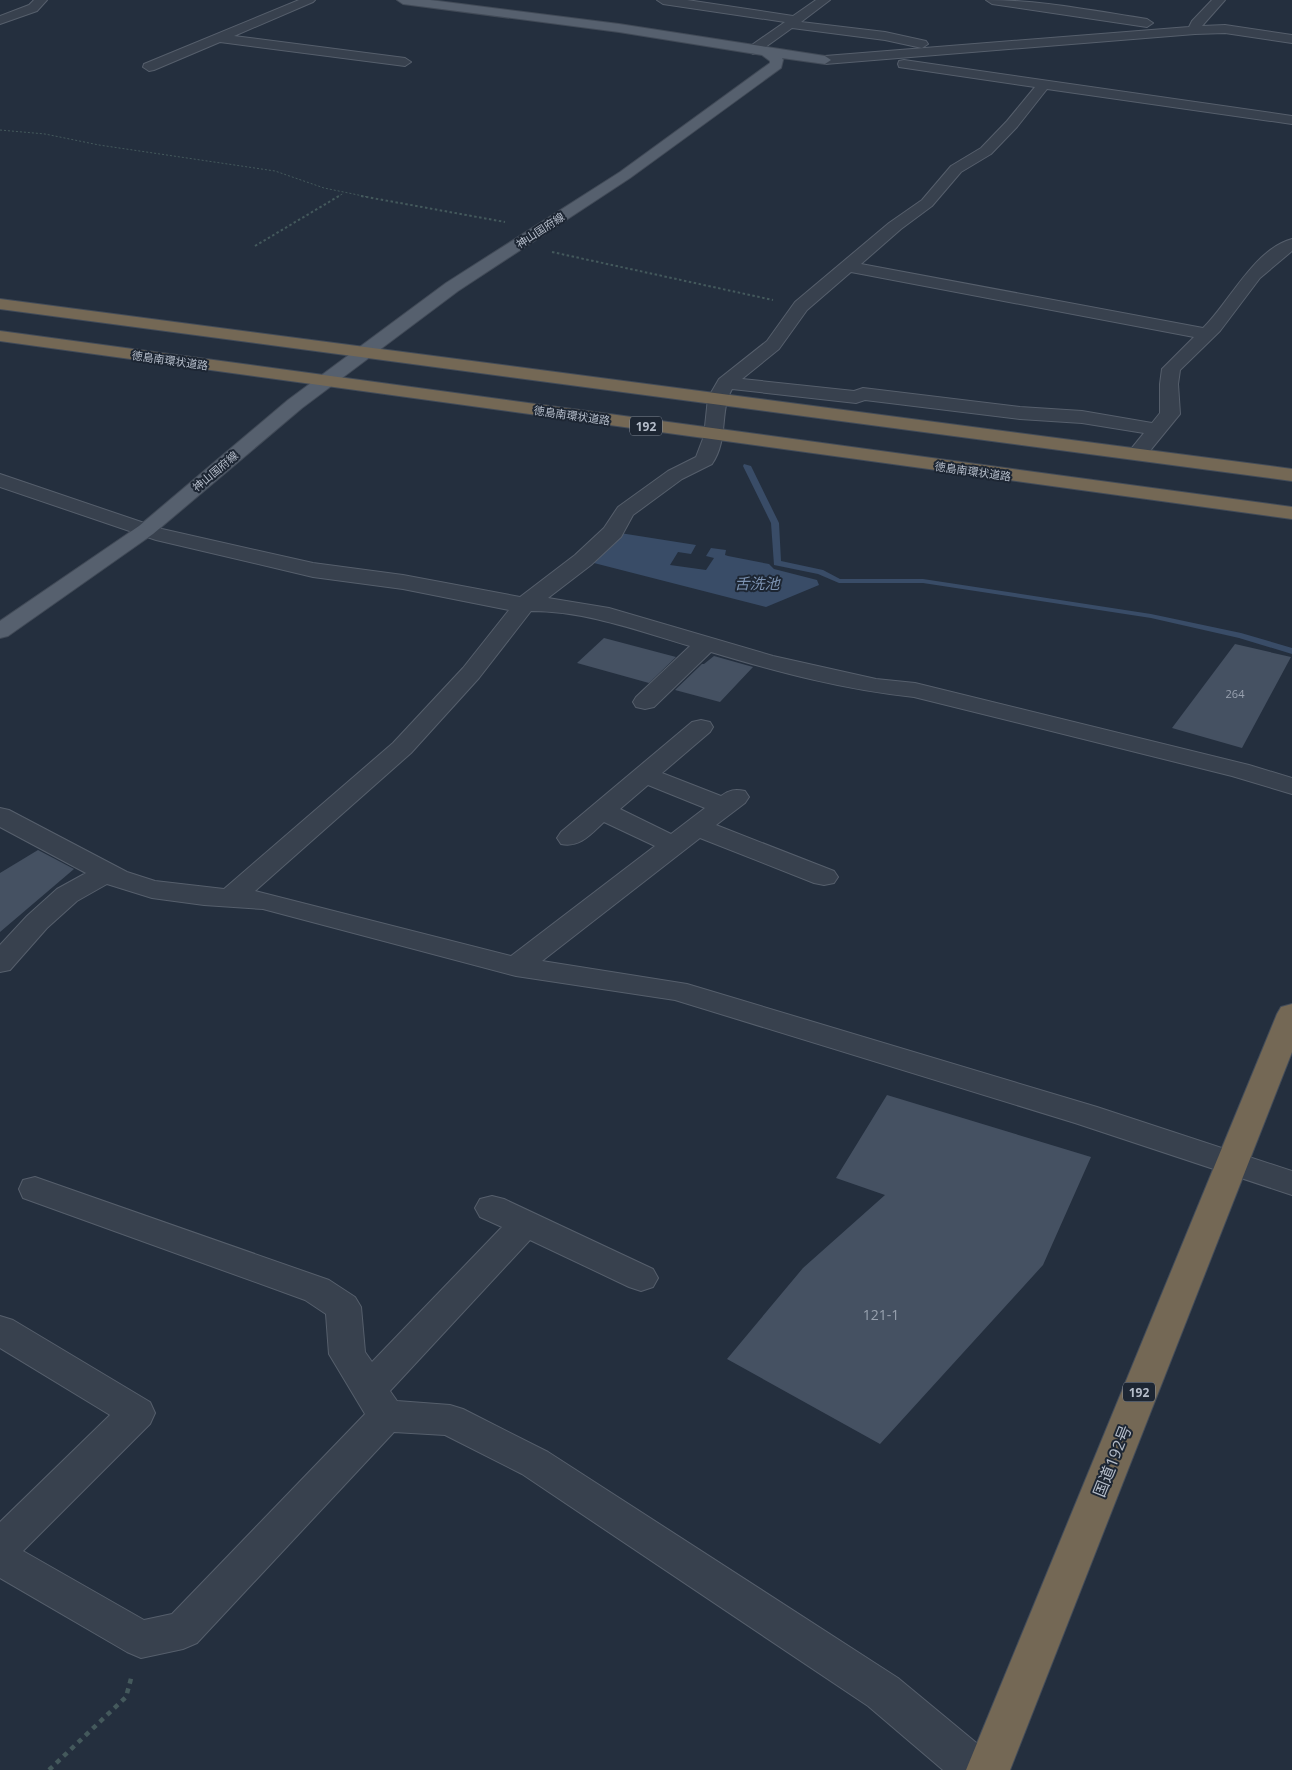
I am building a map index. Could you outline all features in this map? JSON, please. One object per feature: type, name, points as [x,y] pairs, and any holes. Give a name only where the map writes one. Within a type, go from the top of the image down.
[{"type":"highway","points":[[0,304],[364,352],[722,391],[1137,454],[1292,475]]},
{"type":"highway","name":"徳島南環状道路","points":[[0,336],[326,380],[714,436],[1292,513]]},
{"type":"highway","name":"国道192号","points":[[988,1770],[1292,1014]]},
{"type":"main road","points":[[403,0],[619,28],[825,60]]},
{"type":"main road","points":[[759,51],[773,56],[777,60],[776,65],[825,60]]},
{"type":"main road","name":"神山国府線","points":[[0,631],[146,530],[295,404],[452,287],[625,175],[776,65]]},
{"type":"street","points":[[0,20],[33,8],[41,0]]},
{"type":"street","points":[[149,67],[309,0]]},
{"type":"street","points":[[663,0],[885,36],[922,44],[909,49],[913,53]]},
{"type":"street","points":[[759,51],[793,22],[824,0]]},
{"type":"street","points":[[992,0],[1195,30]]},
{"type":"street","points":[[1195,30],[1196,24],[1219,0]]},
{"type":"street","points":[[825,60],[1195,30],[1225,30],[1292,39]]},
{"type":"street","points":[[220,38],[405,62]]},
{"type":"street","points":[[864,57],[1292,120]]},
{"type":"street","points":[[230,898],[402,748],[471,673],[525,604],[582,560],[613,532],[625,511],[675,475],[705,460],[714,436],[722,391],[773,345],[801,306],[894,226],[927,203],[956,169],[986,151],[1012,124],[1044,84]]},
{"type":"street","points":[[1137,454],[1170,414],[1169,384],[1171,369],[1236,300],[1254,274],[1292,244]]},
{"type":"street","points":[[848,266],[1206,334]]},
{"type":"street","points":[[722,391],[856,397],[863,394],[1020,413],[1082,418],[1157,430]]},
{"type":"street","points":[[0,480],[146,530],[314,570],[403,582],[514,604],[546,604],[600,613],[768,662],[876,686],[915,690],[1240,770],[1292,786]]},
{"type":"street","points":[[646,702],[706,644]]},
{"type":"street","points":[[570,838],[701,727]]},
{"type":"street","points":[[516,967],[730,801],[645,775]]},
{"type":"street","points":[[602,811],[673,846]]},
{"type":"street","points":[[0,816],[117,878],[152,889],[262,900],[516,967],[677,991],[1086,1115],[1292,1183]]},
{"type":"street","points":[[697,827],[824,877]]},
{"type":"street","points":[[0,963],[37,922],[66,895],[107,872]]},
{"type":"street","points":[[35,1189],[317,1290],[343,1307],[347,1354],[377,1402],[450,1420],[535,1463],[883,1692],[976,1770]]},
{"type":"street","points":[[492,1208],[642,1278]]},
{"type":"street","points":[[0,1558],[141,1639],[183,1630],[525,1224]]},
{"type":"street","points":[[0,1330],[137,1413],[0,1548]]},
{"type":"path","points":[[0,130],[45,134],[108,146],[275,171],[324,188],[542,229]]},
{"type":"path","points":[[254,246],[345,192]]},
{"type":"path","points":[[518,244],[801,306]]},
{"type":"path","points":[[49,1770],[126,1698],[141,1639]]},
{"type":"water","name":"舌洗池","points":[[620,533],[696,545],[691,554],[678,552],[670,565],[706,570],[714,558],[706,556],[711,548],[726,550],[725,555],[769,564],[774,569],[817,580],[819,585],[766,607],[590,562]]},
{"type":"building","points":[[604,638],[676,657],[649,683],[577,663]]},
{"type":"building","points":[[1235,644],[1291,657],[1242,748],[1172,728]]},
{"type":"building","points":[[714,656],[753,667],[720,702],[675,690],[702,664]]},
{"type":"building","points":[[38,850],[74,869],[0,932],[0,873]]},
{"type":"building","points":[[887,1095],[1091,1157],[1043,1265],[880,1444],[727,1359],[803,1268],[885,1195],[836,1178]]},
{"type":"waterway","points":[[747,466],[775,523],[777,563],[820,572],[839,581],[923,581],[1151,616],[1241,636],[1292,651]]}]
